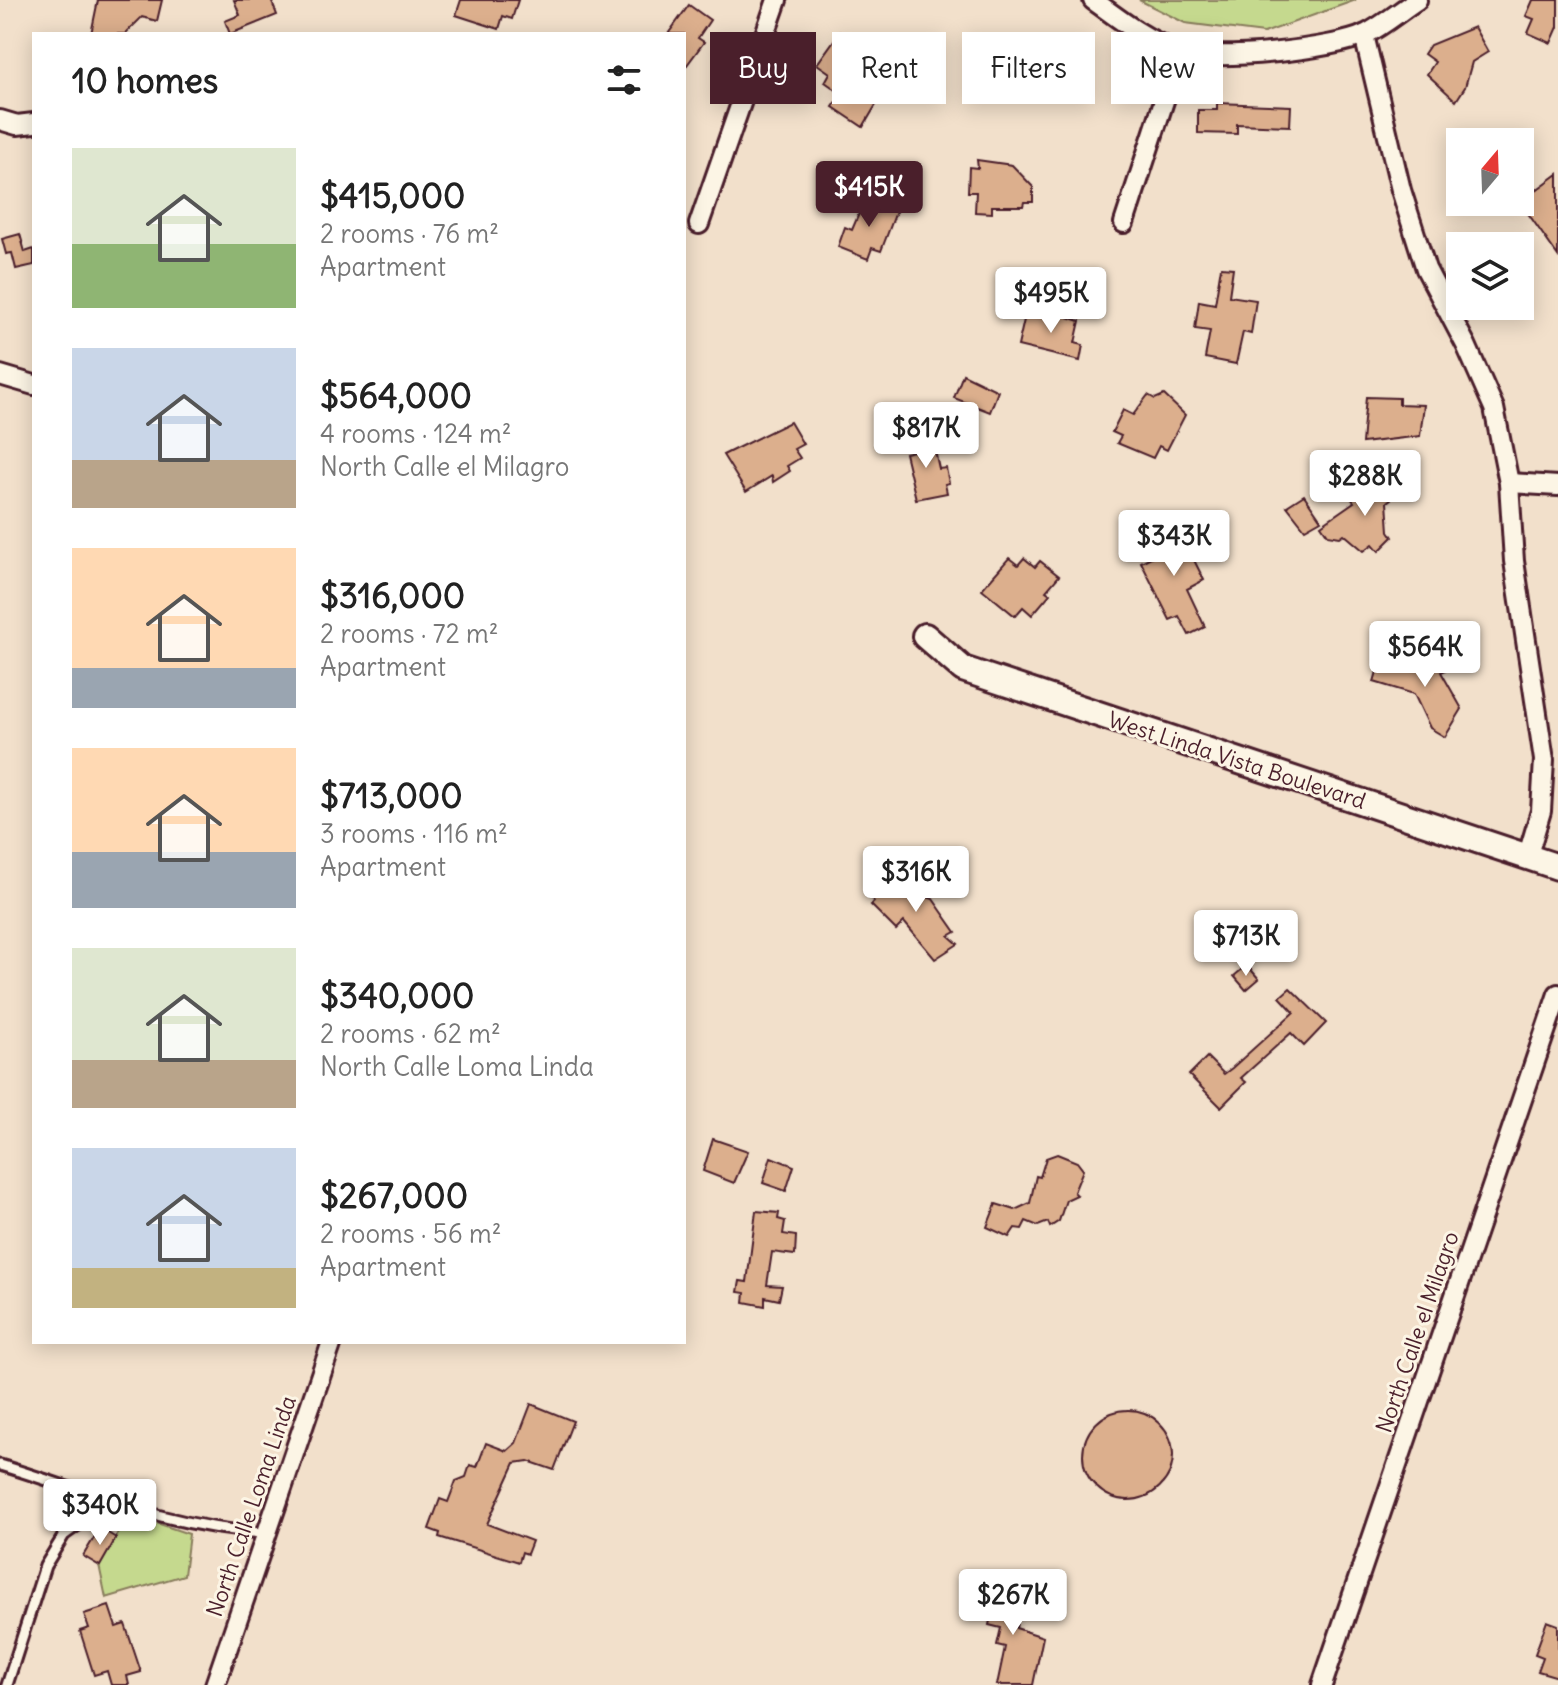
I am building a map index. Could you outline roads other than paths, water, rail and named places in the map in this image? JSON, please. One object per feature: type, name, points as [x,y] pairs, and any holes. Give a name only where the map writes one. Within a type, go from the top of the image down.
[{"type":"street","points":[[699,224],[777,0]]},
{"type":"street","points":[[1093,0],[1141,32]]},
{"type":"street","points":[[1223,55],[1279,51],[1364,35],[1417,0]]},
{"type":"street","points":[[1364,35],[1401,190],[1426,269],[1466,345],[1494,408],[1509,483],[1514,561],[1544,760],[1541,811],[1527,858]]},
{"type":"street","points":[[1124,223],[1163,104]]},
{"type":"street","points":[[0,120],[17,125],[32,123]]},
{"type":"street","points":[[0,375],[32,384]]},
{"type":"street","points":[[1509,483],[1558,486]]},
{"type":"street","name":"West Linda Vista Boulevard","points":[[925,636],[963,669],[1558,867]]},
{"type":"street","name":"North Calle el Milagro","points":[[1322,1685],[1558,994]]},
{"type":"street","name":"North Calle Loma Linda","points":[[215,1685],[331,1344]]},
{"type":"lane","points":[[0,1465],[109,1503],[228,1531],[267,1533]]},
{"type":"lane","points":[[7,1685],[45,1566],[64,1535],[109,1503]]}]
